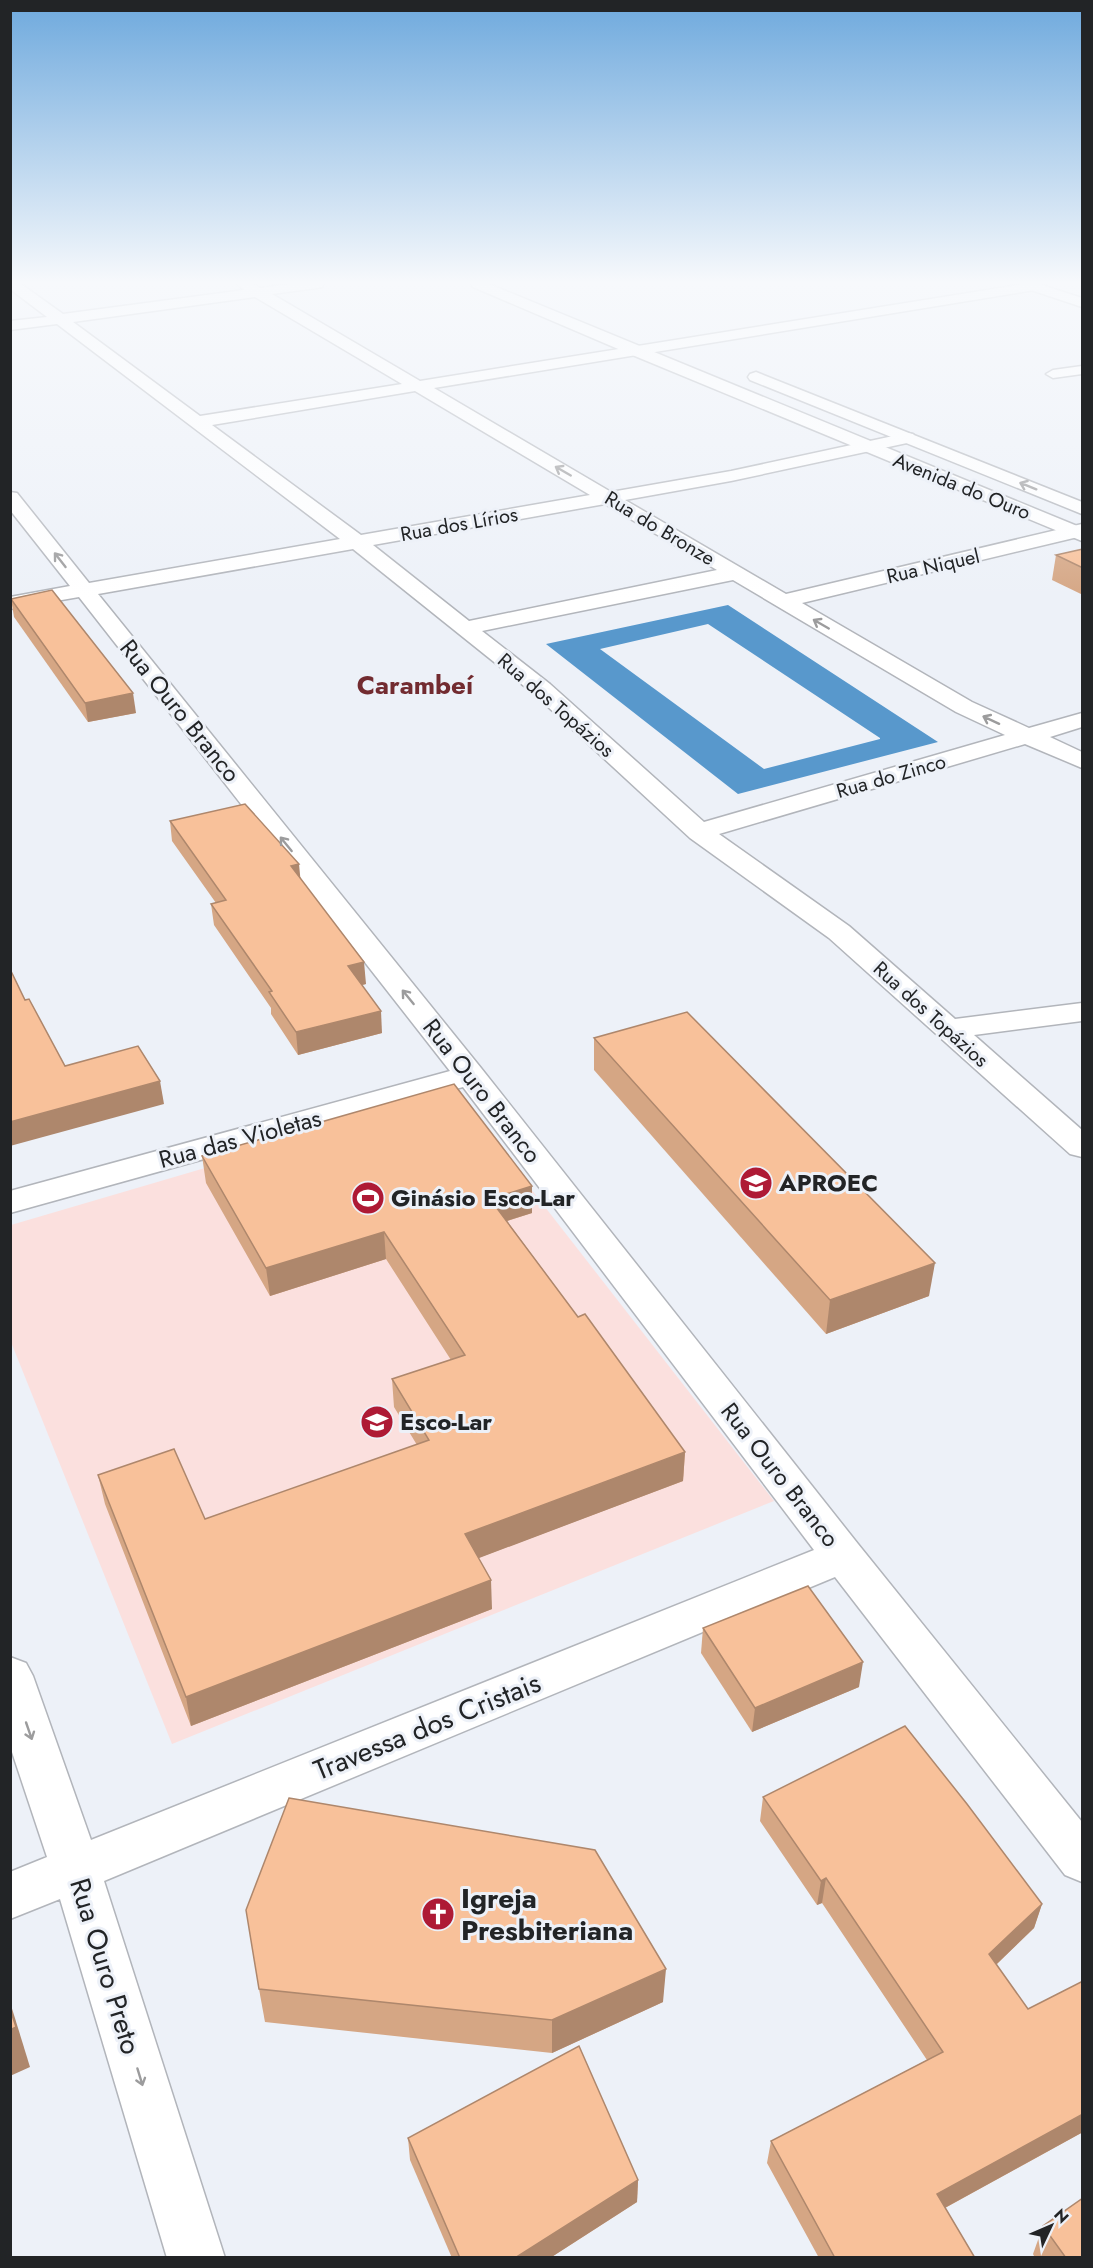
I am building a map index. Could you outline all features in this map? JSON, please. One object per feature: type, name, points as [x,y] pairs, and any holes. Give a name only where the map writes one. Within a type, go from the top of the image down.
[{"type":"street","name":"Rua dos Topázios","points":[[155,390],[357,542],[542,689],[699,832],[839,932],[946,1029],[1083,1147]]},
{"type":"street","points":[[197,422],[393,390]]},
{"type":"street","name":"Rua do Bronze","points":[[423,390],[964,707],[1083,761]]},
{"type":"street","name":"Avenida do Ouro","points":[[729,390],[1080,532]]},
{"type":"street","name":"Avenida do Ouro","points":[[787,390],[1083,508]]},
{"type":"street","name":"Rua dos Lírios","points":[[10,603],[731,476],[907,438]]},
{"type":"street","name":"Rua Ouro Branco","points":[[10,497],[470,1075],[843,1556],[1083,1858]]},
{"type":"street","name":"Rua Niquel","points":[[783,601],[1080,532]]},
{"type":"street","points":[[465,628],[735,573]]},
{"type":"street","name":"Rua do Zinco","points":[[699,832],[1083,720]]},
{"type":"street","points":[[946,1029],[1083,1012]]},
{"type":"street","name":"Rua das Violetas","points":[[10,1202],[470,1075]]},
{"type":"street","name":"Travessa dos Cristais","points":[[10,1896],[843,1556]]},
{"type":"street","name":"Rua Ouro Preto","points":[[10,1676],[76,1869],[196,2258]]},
{"type":"shaded area","name":"Esco-Lar","points":[[457,1094],[774,1501],[172,1744],[11,1342],[11,1225]]},
{"type":"water","points":[[728,605],[938,742],[738,794],[546,644]],"holes":[[[708,624],[880,738],[764,769],[600,649]]]},
{"type":"building","points":[[1083,549],[1083,568],[1056,555]]},
{"type":"building","points":[[52,590],[133,693],[85,703],[11,599]]},
{"type":"building","points":[[245,804],[299,864],[291,866],[364,962],[348,966],[381,1011],[296,1032],[269,992],[272,991],[211,904],[226,900],[170,821]]},
{"type":"building","points":[[10,969],[25,1000],[29,999],[65,1066],[138,1046],[160,1081],[10,1122]]},
{"type":"building","name":"APROEC","points":[[687,1012],[935,1263],[830,1300],[594,1038]]},
{"type":"building","points":[[454,1084],[532,1186],[490,1199],[578,1317],[585,1314],[685,1452],[465,1534],[491,1580],[186,1697],[98,1475],[174,1449],[205,1519],[429,1440],[392,1379],[465,1355],[384,1232],[266,1268],[202,1156]]},
{"type":"building","points":[[808,1586],[863,1662],[755,1708],[703,1628]]},
{"type":"building","points":[[905,1726],[1042,1904],[989,1954],[1028,2009],[1083,1981],[1083,2114],[937,2194],[975,2258],[835,2258],[771,2141],[943,2052],[826,1878],[821,1881],[763,1797]]},
{"type":"building","name":"Igreja Presbiteriana","points":[[289,1798],[595,1850],[666,1969],[552,2020],[259,1989],[246,1910]]},
{"type":"building","points":[[10,2009],[16,2027],[10,2030]]},
{"type":"building","points":[[579,2046],[638,2180],[515,2258],[460,2258],[408,2138]]},
{"type":"building","points":[[1083,2198],[1083,2258],[1066,2258],[1043,2226]]},
{"type":"place","name":"APROEC","points":[[756,1183]]},
{"type":"place","name":"Ginásio Esco-Lar","points":[[368,1198]]},
{"type":"place","name":"Esco-Lar","points":[[377,1422]]},
{"type":"place","name":"Igreja Presbiteriana","points":[[438,1914]]},
{"type":"district","name":"Carambeí","points":[[415,685]]}]
